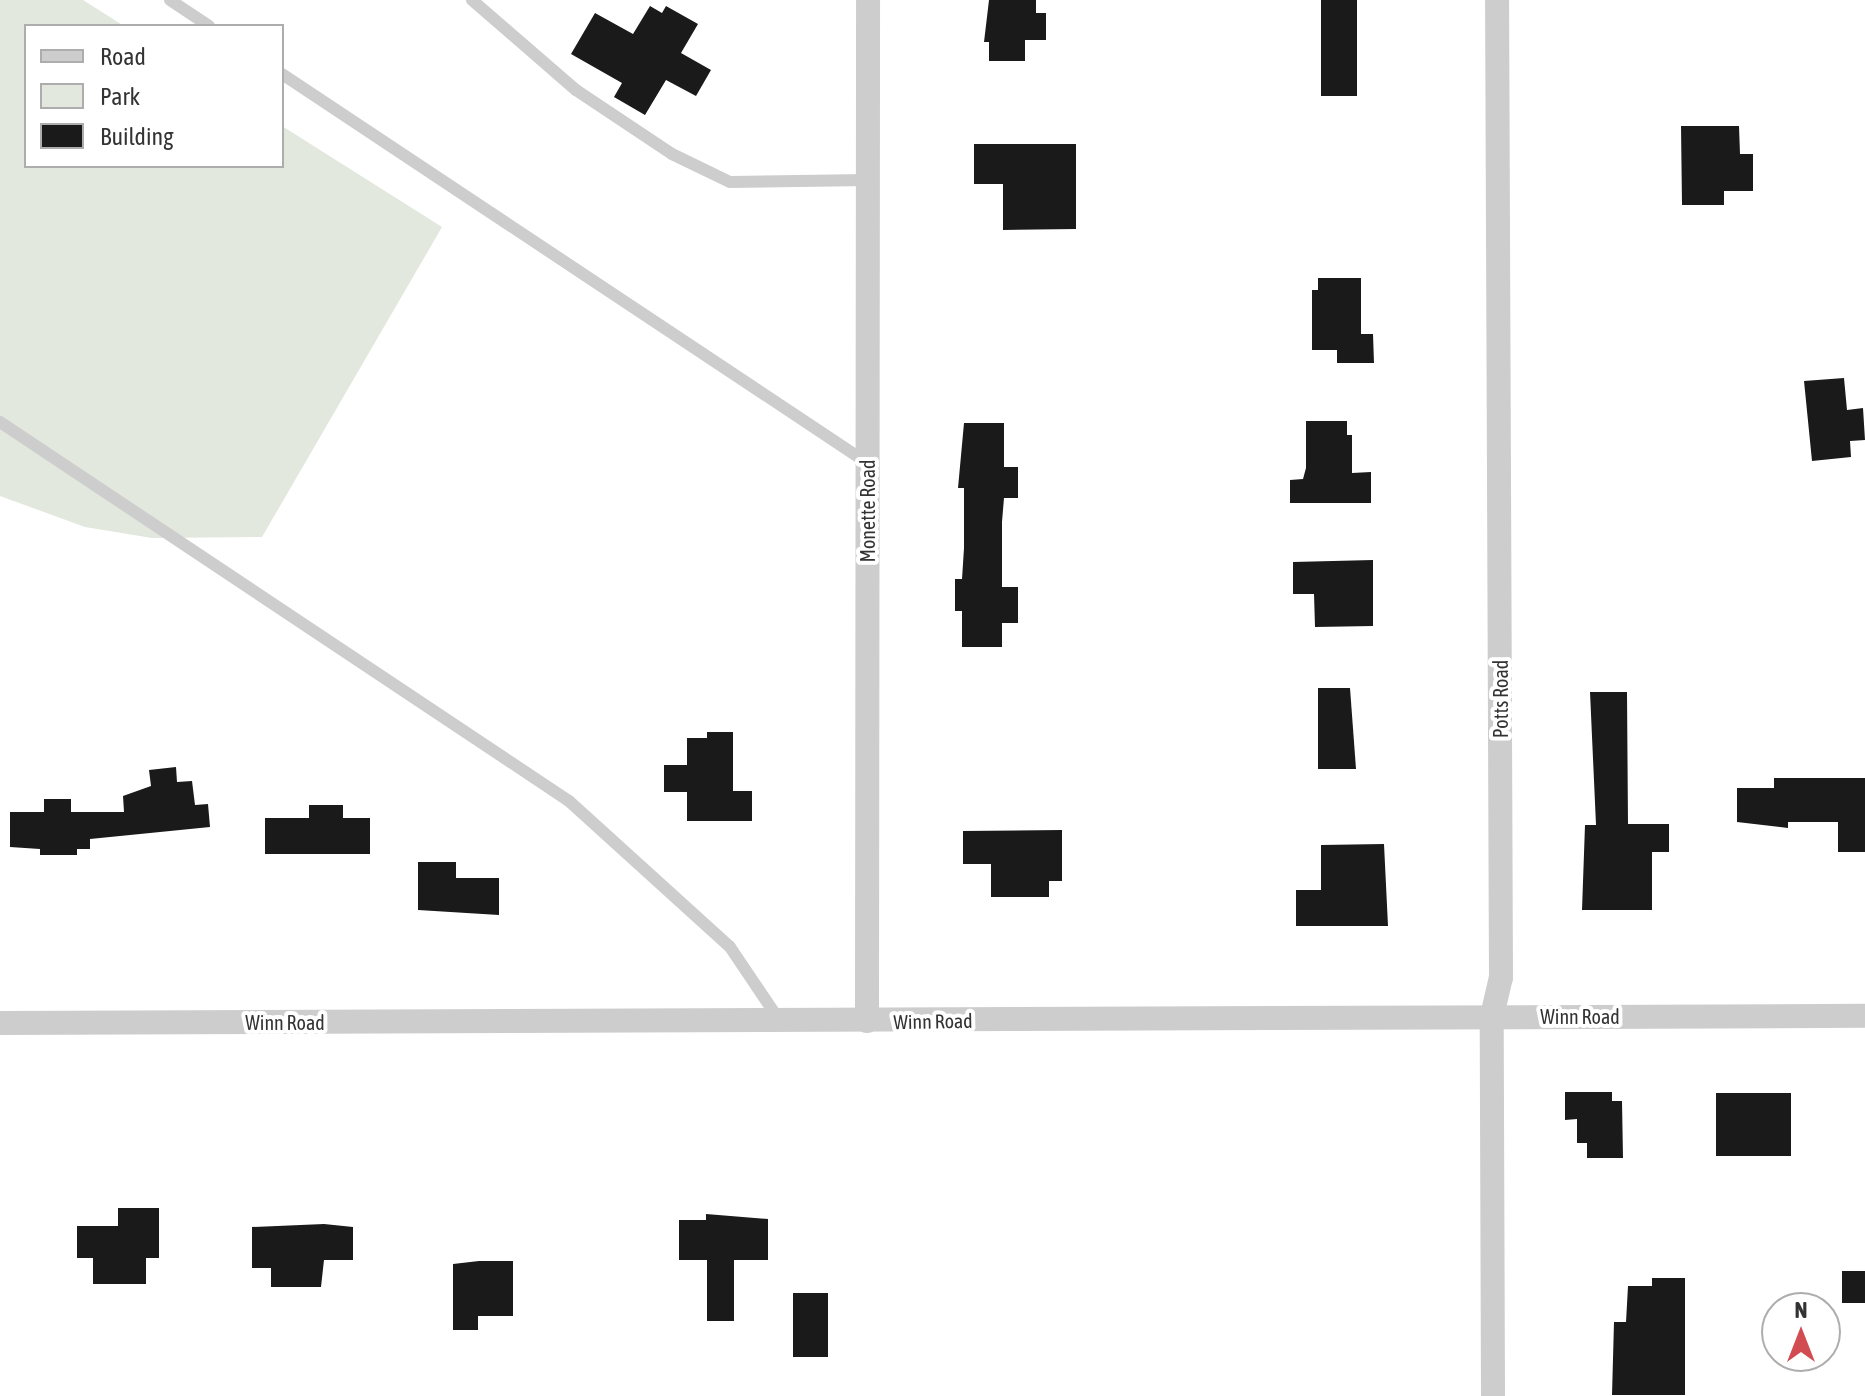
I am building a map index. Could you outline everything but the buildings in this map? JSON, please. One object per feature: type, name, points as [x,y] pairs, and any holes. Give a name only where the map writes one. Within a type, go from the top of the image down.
[{"type":"street","name":"Monette Road","points":[[867,1021],[868,0]]},
{"type":"street","name":"Potts Road","points":[[1493,1396],[1492,1016],[1501,978],[1497,0]]},
{"type":"street","name":"Winn Road","points":[[0,1023],[1865,1016]]},
{"type":"lane","points":[[170,0],[206,24]]},
{"type":"lane","points":[[472,0],[576,90],[672,154],[730,182],[868,180]]},
{"type":"lane","points":[[284,75],[866,462]]},
{"type":"lane","points":[[0,422],[569,801],[730,947],[780,1021]]},
{"type":"green space","points":[[0,0],[83,0],[121,24],[24,24],[24,168],[284,168],[284,127],[442,227],[262,537],[152,538],[85,527],[0,496]]}]
